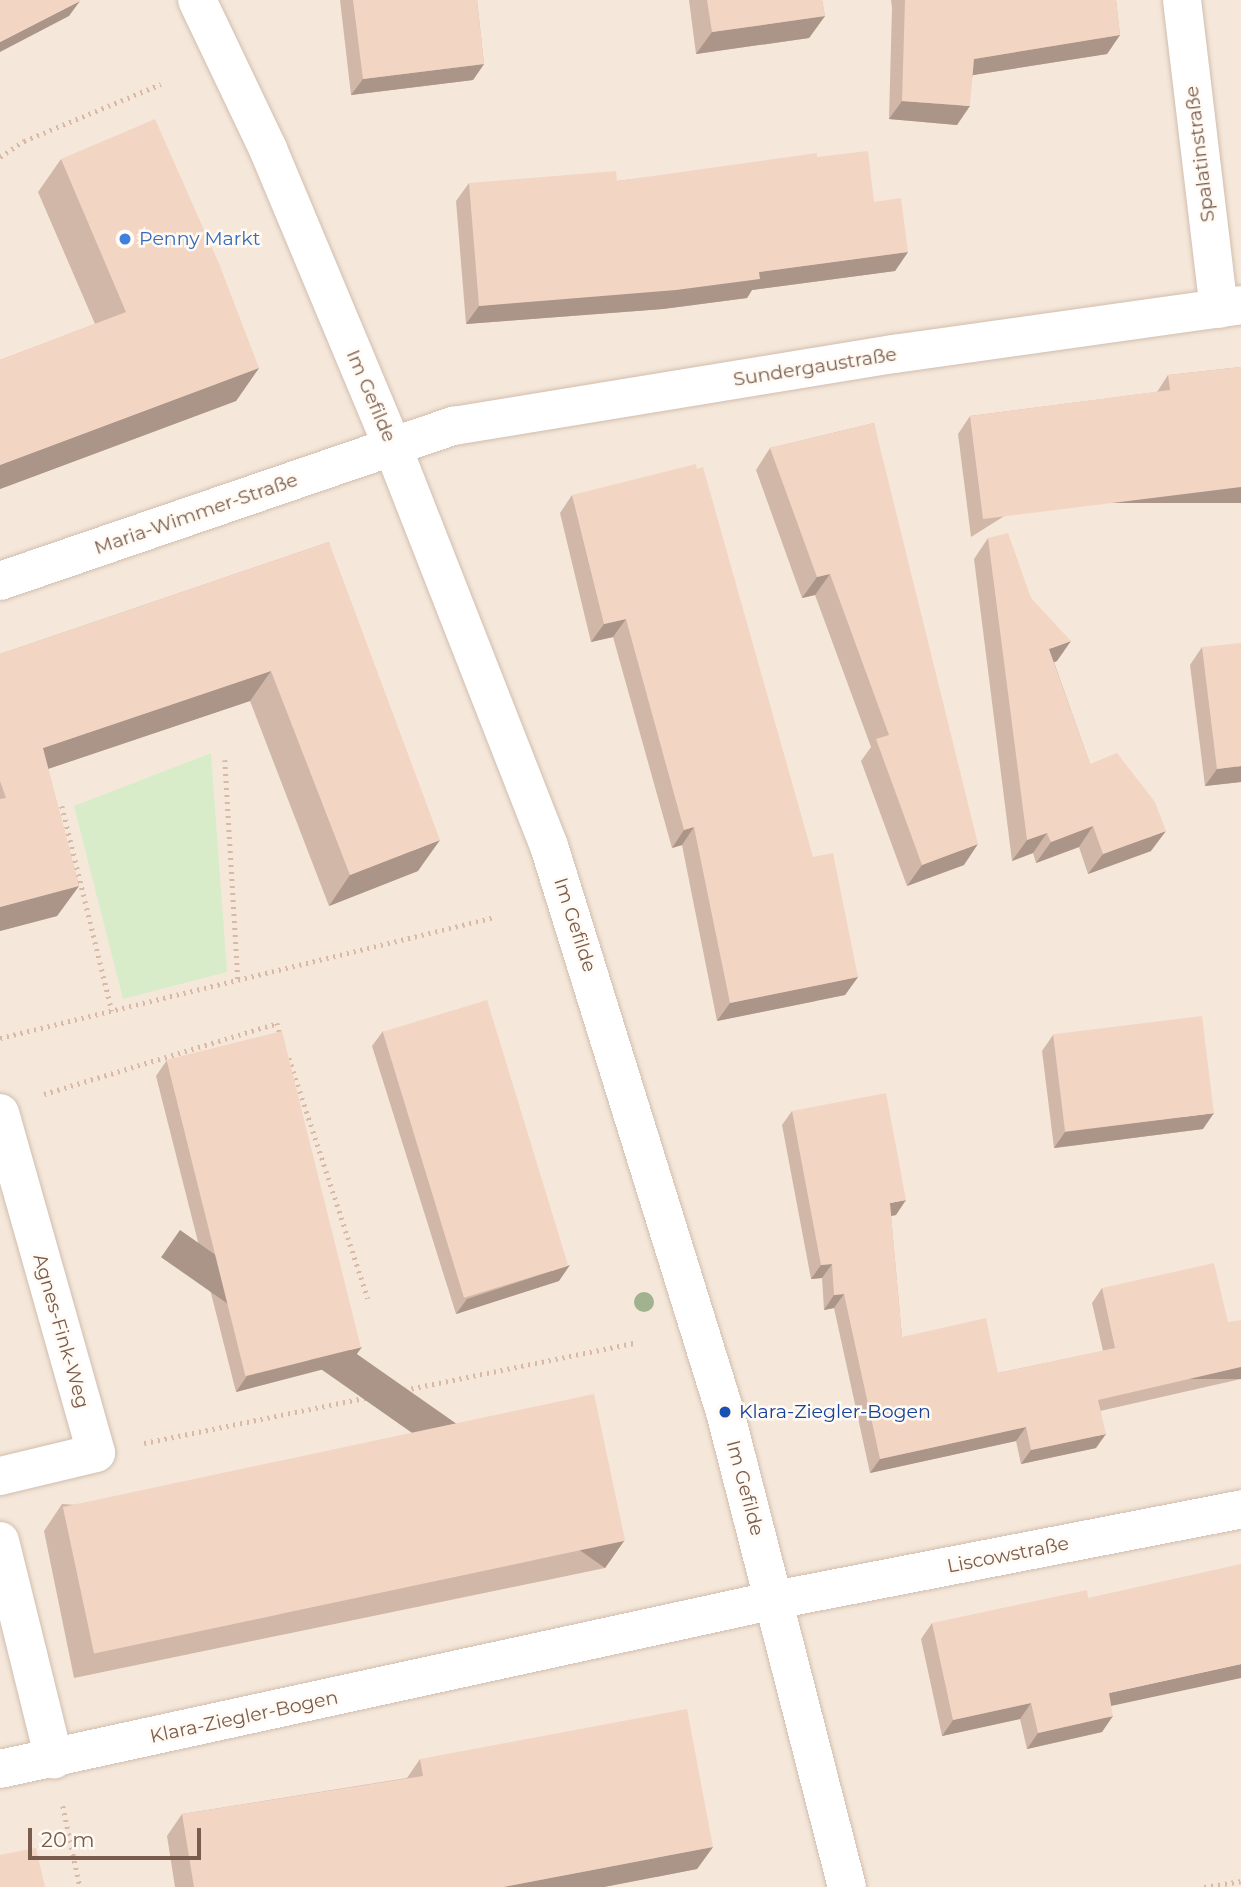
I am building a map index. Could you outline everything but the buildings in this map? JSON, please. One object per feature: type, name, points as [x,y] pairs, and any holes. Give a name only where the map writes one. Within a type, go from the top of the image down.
[{"type":"street","name":"Im Gefilde","points":[[197,0],[268,149],[393,448],[553,859],[714,1376],[775,1600],[847,1887]]},
{"type":"street","name":"Spalatinstraße","points":[[1182,0],[1230,307]]},
{"type":"street","name":"Sundergaustraße","points":[[393,448],[453,425],[894,354],[1230,307]]},
{"type":"street","name":"Maria-Wimmer-Straße","points":[[0,581],[393,448]]},
{"type":"street","name":"Agnes-Fink-Weg","points":[[0,1113],[96,1453]]},
{"type":"street","points":[[0,1476],[96,1453]]},
{"type":"street","name":"Liscowstraße","points":[[775,1600],[1241,1509]]},
{"type":"street","points":[[0,1541],[54,1759]]},
{"type":"street","name":"Klara-Ziegler-Bogen","points":[[0,1769],[775,1600]]},
{"type":"path","points":[[0,157],[24,141],[161,84]]},
{"type":"path","points":[[225,760],[238,980]]},
{"type":"path","points":[[62,806],[112,1011]]},
{"type":"path","points":[[0,1038],[495,917]]},
{"type":"path","points":[[40,1095],[277,1023],[368,1298]]},
{"type":"path","points":[[96,1453],[634,1343]]},
{"type":"path","points":[[54,1759],[80,1887]]},
{"type":"path","points":[[1204,1887],[1241,1881]]},
{"type":"shaded area","points":[[0,0],[1241,0],[1241,1887],[0,1887]]},
{"type":"green space","points":[[211,753],[227,972],[123,999],[74,806]]},
{"type":"place","name":"Penny Markt","points":[[125,239]]},
{"type":"place","name":"Klara-Ziegler-Bogen","points":[[725,1412]]}]
